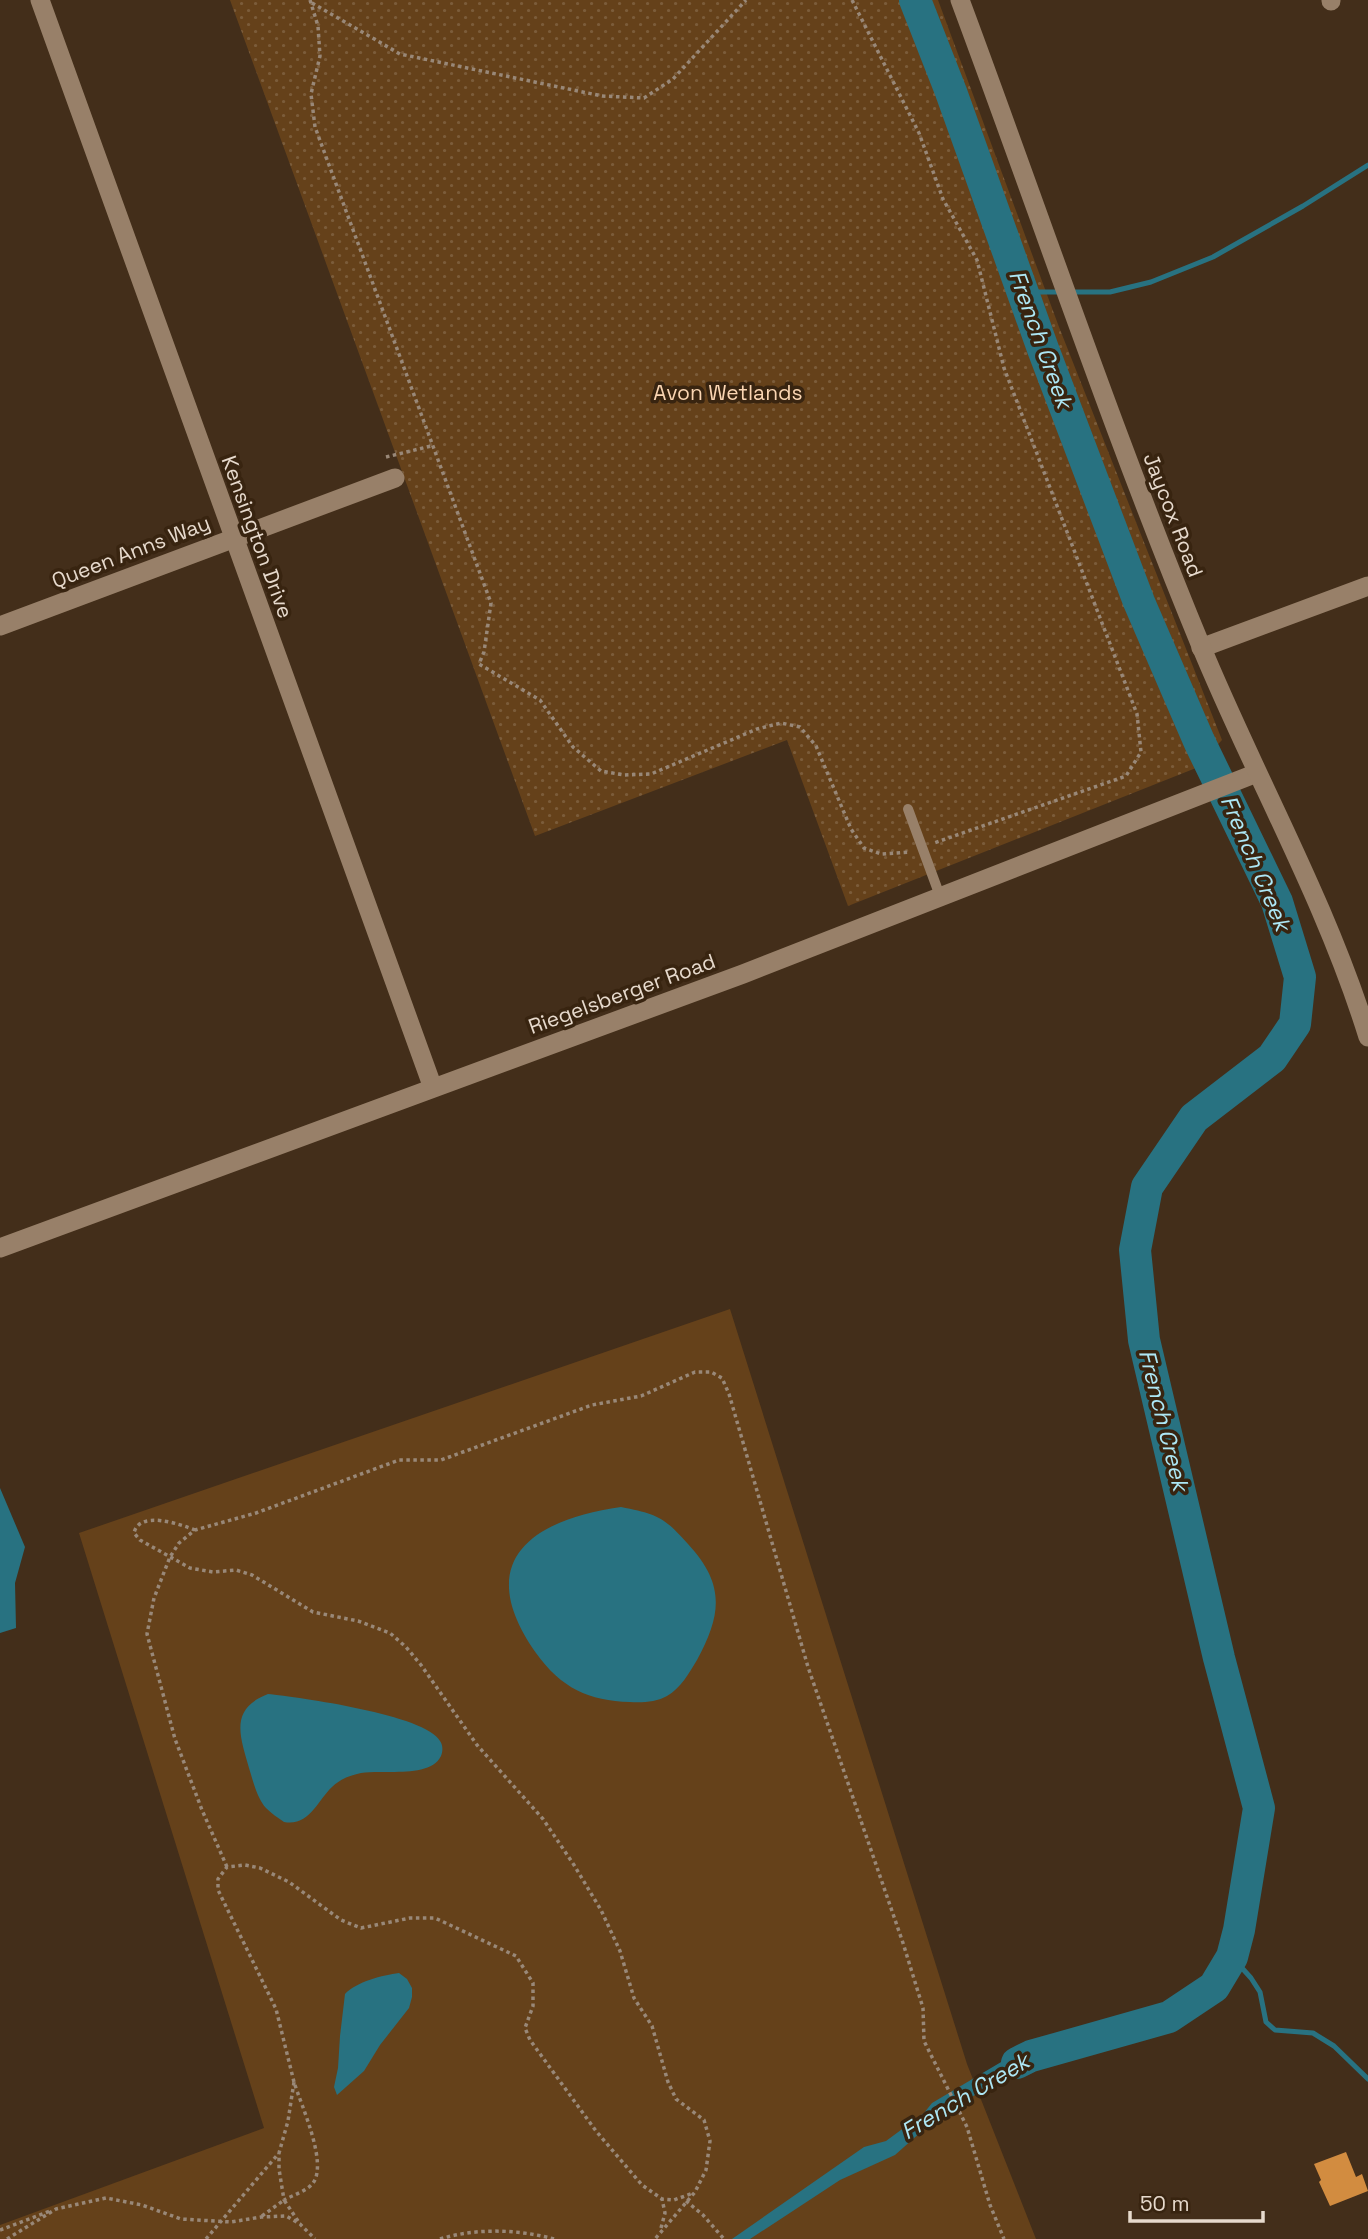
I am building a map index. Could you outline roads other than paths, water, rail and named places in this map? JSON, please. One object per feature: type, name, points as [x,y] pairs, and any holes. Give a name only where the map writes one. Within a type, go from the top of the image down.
[{"type":"street","name":"Kensington Drive","points":[[40,0],[433,1088]]},
{"type":"street","name":"Jaycox Road","points":[[960,0],[1137,487],[1201,648],[1333,939],[1368,1037]]},
{"type":"street","name":"Queen Anns Way","points":[[0,626],[395,478]]},
{"type":"street","points":[[1201,648],[1368,586]]},
{"type":"street","name":"Riegelsberger Road","points":[[0,1248],[743,974],[1257,773]]},
{"type":"lane","points":[[908,810],[940,896]]},
{"type":"water","points":[[0,1488],[25,1547],[15,1583],[16,1628],[0,1633]]},
{"type":"water","points":[[621,1507],[652,1515],[672,1528],[700,1559],[714,1586],[715,1614],[697,1660],[681,1685],[672,1693],[649,1702],[602,1699],[566,1684],[536,1653],[518,1621],[509,1594],[511,1570],[520,1551],[537,1535],[560,1522]]},
{"type":"water","points":[[268,1694],[360,1709],[412,1723],[430,1732],[440,1741],[441,1756],[427,1768],[405,1772],[370,1772],[346,1778],[332,1787],[306,1817],[284,1822],[268,1810],[260,1799],[241,1734],[242,1716],[247,1707]]},
{"type":"water","points":[[399,1973],[407,1979],[412,1988],[409,2008],[364,2071],[337,2095],[334,2087],[345,1994],[378,1977]]},
{"type":"water","points":[[1054,2042],[1059,2055],[1041,2059],[989,2086],[931,2123],[895,2155],[840,2180],[750,2239],[732,2239],[864,2147],[886,2141],[924,2113],[932,2103],[1018,2052]]},
{"type":"waterway","name":"French Creek","points":[[915,0],[1139,602],[1199,741],[1277,902],[1300,977],[1295,1024],[1272,1058],[1194,1118],[1147,1187],[1135,1250],[1144,1340],[1219,1658],[1259,1808],[1232,1957],[1214,1987],[1169,2017],[1031,2056],[1017,2063]]},
{"type":"waterway","points":[[1070,292],[1110,292],[1151,282],[1213,257],[1368,165]]},
{"type":"waterway","points":[[1023,292],[1060,292]]},
{"type":"waterway","name":"French Creek","points":[[1232,1957],[1260,1992],[1266,2022],[1275,2030],[1313,2033],[1334,2046],[1368,2079]]},
{"type":"park label","name":"Avon Wetlands","points":[[728,393]]}]
